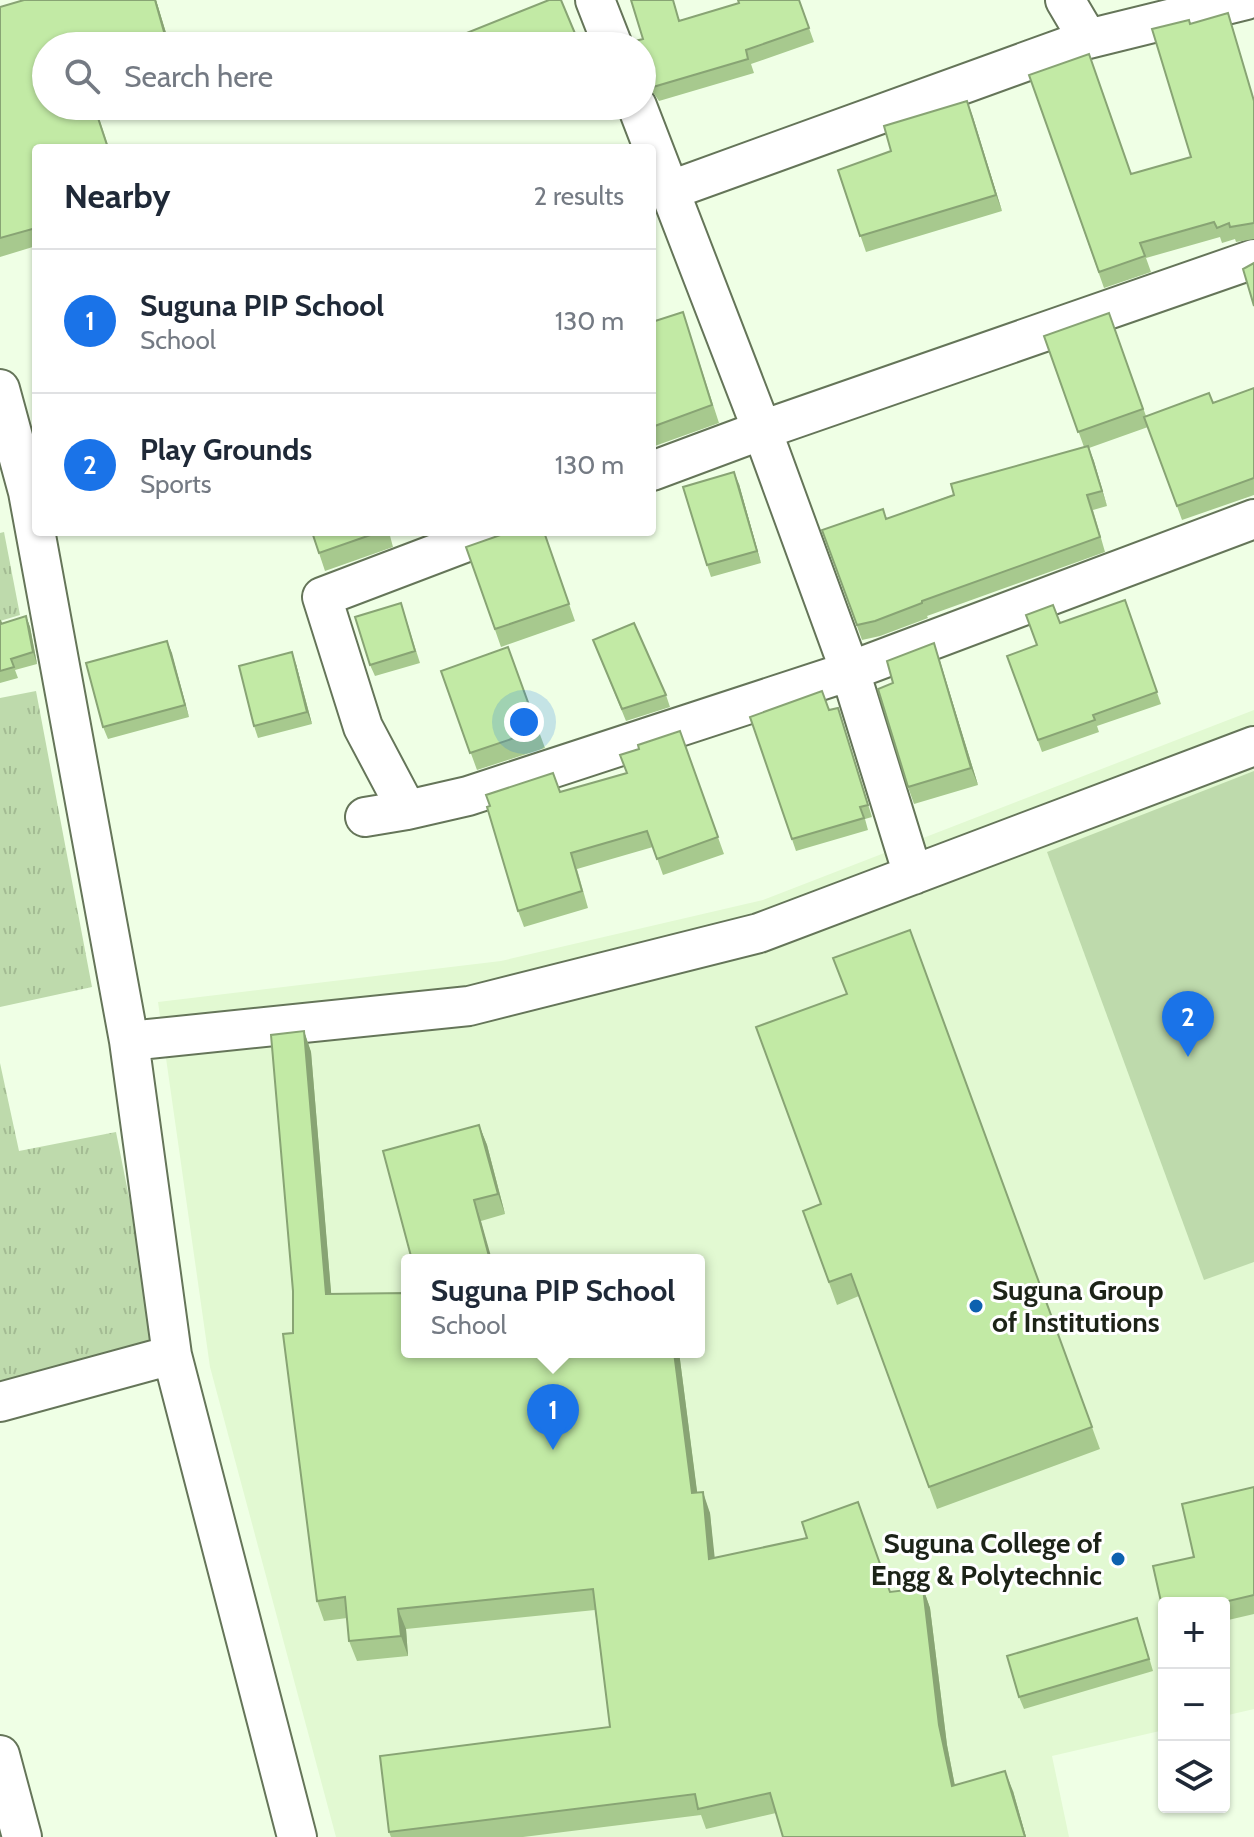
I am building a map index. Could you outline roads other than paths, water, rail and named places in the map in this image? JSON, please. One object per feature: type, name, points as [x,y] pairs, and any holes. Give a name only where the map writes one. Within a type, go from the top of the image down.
[{"type":"street","points":[[595,0],[608,32]]},
{"type":"street","points":[[1065,0],[1088,39]]},
{"type":"street","points":[[671,190],[1088,39],[1246,0]]},
{"type":"street","points":[[643,120],[652,144]]},
{"type":"street","points":[[656,153],[850,671],[913,875]]},
{"type":"street","points":[[656,470],[1254,259]]},
{"type":"street","points":[[0,389],[14,496],[129,1041],[172,1355],[297,1837]]},
{"type":"street","points":[[365,817],[468,796],[850,671],[1254,519]]},
{"type":"street","points":[[407,810],[363,727],[322,597],[482,536]]},
{"type":"street","points":[[129,1041],[469,1006],[759,933],[1254,746]]},
{"type":"street","points":[[0,1402],[172,1355]]},
{"type":"street","points":[[0,1755],[22,1837]]},
{"type":"place","name":"Play Grounds","points":[[1188,1057]]},
{"type":"place","name":"Suguna Group of Institutions","points":[[976,1306]]},
{"type":"place","name":"Suguna PIP School","points":[[553,1450]]},
{"type":"place","name":"Suguna College of Engg & Polytechnic","points":[[1118,1559]]}]
